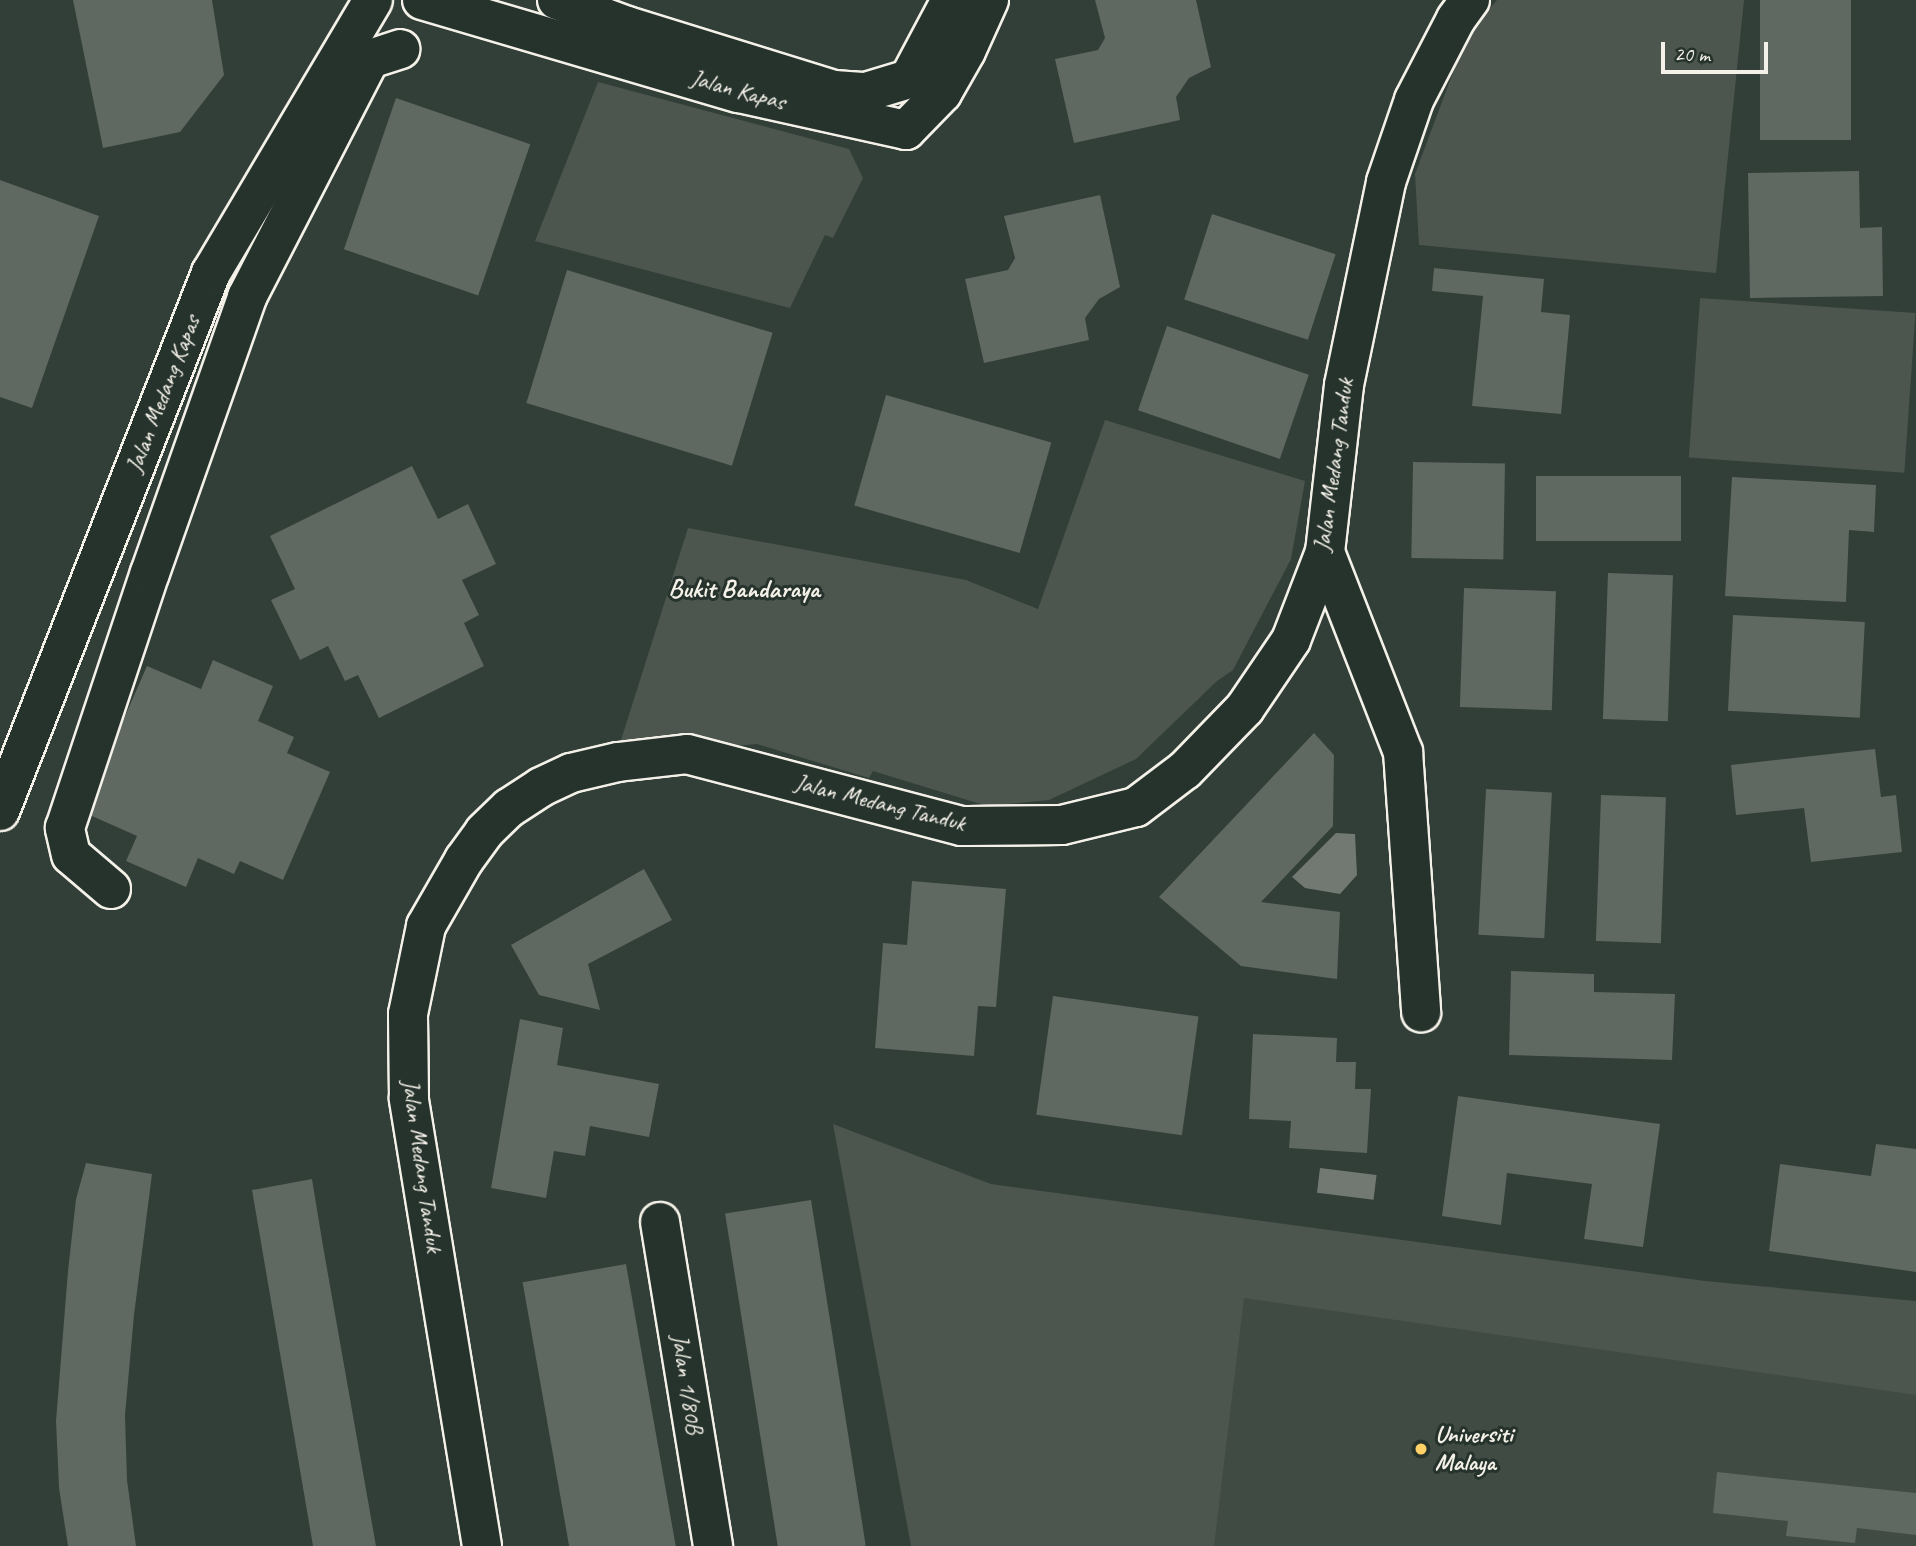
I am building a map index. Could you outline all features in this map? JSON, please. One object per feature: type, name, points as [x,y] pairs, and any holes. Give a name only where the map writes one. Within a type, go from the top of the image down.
[{"type":"street","name":"Jalan Medang Kapas","points":[[0,811],[211,273],[373,0]]},
{"type":"street","name":"Jalan Kapas","points":[[422,0],[553,12],[739,93],[906,130],[942,93],[966,51],[989,0]]},
{"type":"street","points":[[553,12],[627,26],[834,90],[866,92],[909,79],[951,0]]},
{"type":"street","name":"Jalan Medang Tanduk","points":[[482,1546],[409,1098],[408,1014],[426,926],[484,832],[509,808],[571,772],[618,762],[687,754],[962,826],[1062,825],[1136,807],[1185,770],[1245,708],[1290,640],[1325,552],[1345,385],[1387,182],[1414,100],[1456,19],[1470,0]]},
{"type":"street","points":[[111,889],[71,855],[65,828],[145,585],[247,297],[370,59],[400,49]]},
{"type":"street","points":[[211,273],[247,297]]},
{"type":"street","points":[[1325,552],[1403,752],[1421,1012]]},
{"type":"street","name":"Jalan 1/80B","points":[[660,1222],[713,1546]]},
{"type":"shaded area","points":[[1497,0],[1744,0],[1716,273],[1419,245],[1415,174],[1467,35]]},
{"type":"shaded area","points":[[598,82],[849,149],[863,178],[833,238],[825,235],[790,308],[535,241]]},
{"type":"shaded area","points":[[1700,298],[1915,313],[1904,473],[1689,458]]},
{"type":"shaded area","points":[[1105,420],[1305,481],[1291,559],[1233,670],[1217,681],[1136,759],[1049,800],[987,806],[873,771],[869,778],[757,744],[616,756],[688,528],[966,580],[1038,609]]},
{"type":"shaded area","points":[[1336,833],[1355,834],[1357,875],[1340,894],[1305,888],[1292,877]]},
{"type":"shaded area","points":[[833,1124],[991,1184],[1705,1281],[1916,1301],[1916,1395],[1244,1298],[1214,1546],[911,1546]]},
{"type":"shaded area","points":[[1320,1168],[1377,1175],[1374,1200],[1317,1193]]},
{"type":"shaded area","name":"Universiti Malaya","points":[[875,1205],[1916,1352],[1916,1546],[945,1546]]},
{"type":"building","points":[[73,0],[212,0],[224,75],[180,132],[103,148]]},
{"type":"building","points":[[1095,0],[1196,0],[1211,67],[1189,78],[1176,97],[1180,120],[1074,143],[1055,59],[1098,50],[1105,38]]},
{"type":"building","points":[[1760,0],[1851,0],[1851,140],[1760,140]]},
{"type":"building","points":[[396,98],[530,144],[478,296],[344,249]]},
{"type":"building","points":[[1859,171],[1860,228],[1882,227],[1883,296],[1750,298],[1748,173]]},
{"type":"building","points":[[0,180],[99,216],[32,408],[0,397]]},
{"type":"building","points":[[1100,195],[1120,287],[1099,299],[1085,318],[1089,340],[984,363],[965,279],[1008,270],[1015,258],[1004,216]]},
{"type":"building","points":[[1212,214],[1336,254],[1308,340],[1184,300]]},
{"type":"building","points":[[1434,268],[1544,279],[1541,312],[1570,315],[1561,414],[1472,406],[1483,296],[1432,291]]},
{"type":"building","points":[[567,270],[773,333],[732,466],[526,403]]},
{"type":"building","points":[[1167,326],[1309,375],[1280,459],[1138,410]]},
{"type":"building","points":[[886,395],[1051,442],[1020,553],[854,506]]},
{"type":"building","points":[[1413,462],[1505,464],[1503,560],[1411,558]]},
{"type":"building","points":[[412,466],[438,519],[468,504],[496,564],[462,580],[479,615],[464,623],[484,666],[379,718],[358,675],[345,681],[328,646],[300,660],[271,600],[295,589],[270,536]]},
{"type":"building","points":[[1536,476],[1681,476],[1681,541],[1536,541]]},
{"type":"building","points":[[1732,477],[1876,485],[1874,532],[1849,530],[1846,602],[1725,596]]},
{"type":"building","points":[[1608,573],[1673,575],[1668,721],[1603,719]]},
{"type":"building","points":[[1464,588],[1556,591],[1552,710],[1460,707]]},
{"type":"building","points":[[1733,615],[1865,622],[1860,718],[1728,711]]},
{"type":"building","points":[[213,660],[273,686],[258,721],[294,737],[287,753],[330,772],[283,880],[240,861],[234,874],[198,858],[186,887],[126,861],[137,836],[83,812],[147,666],[201,689]]},
{"type":"building","points":[[1314,733],[1334,755],[1333,826],[1261,902],[1340,912],[1337,979],[1241,966],[1159,897]]},
{"type":"building","points":[[1875,749],[1881,797],[1896,795],[1902,852],[1811,862],[1804,808],[1736,815],[1731,765]]},
{"type":"building","points":[[1486,789],[1552,792],[1544,938],[1478,935]]},
{"type":"building","points":[[1601,795],[1666,797],[1661,943],[1596,941]]},
{"type":"building","points":[[644,869],[672,920],[588,964],[600,1010],[539,995],[511,945]]},
{"type":"building","points":[[912,881],[1006,889],[996,1007],[978,1006],[974,1056],[875,1048],[883,943],[907,945]]},
{"type":"building","points":[[1511,971],[1594,974],[1594,992],[1675,994],[1672,1060],[1509,1055]]},
{"type":"building","points":[[1053,996],[1199,1016],[1182,1135],[1036,1115]]},
{"type":"building","points":[[520,1019],[563,1028],[557,1065],[659,1084],[649,1137],[590,1126],[585,1156],[554,1151],[546,1198],[491,1188]]},
{"type":"building","points":[[1253,1034],[1337,1038],[1336,1062],[1356,1062],[1355,1089],[1371,1089],[1367,1153],[1289,1148],[1291,1121],[1249,1119]]},
{"type":"building","points":[[1458,1096],[1660,1124],[1643,1247],[1584,1239],[1592,1184],[1507,1173],[1501,1225],[1442,1216]]},
{"type":"building","points":[[1876,1144],[1916,1149],[1916,1272],[1769,1251],[1780,1164],[1871,1176]]},
{"type":"building","points":[[86,1163],[152,1174],[134,1315],[125,1415],[127,1480],[136,1546],[68,1546],[59,1488],[56,1421],[68,1271],[76,1199]]},
{"type":"building","points":[[312,1179],[376,1546],[313,1546],[252,1190]]},
{"type":"building","points":[[811,1200],[866,1546],[778,1546],[725,1214]]},
{"type":"building","points":[[626,1264],[676,1546],[569,1546],[523,1282]]},
{"type":"building","points":[[1717,1472],[1916,1493],[1916,1535],[1857,1528],[1855,1543],[1786,1536],[1788,1521],[1713,1513]]},
{"type":"place","name":"Universiti Malaya","points":[[1421,1449]]},
{"type":"district","name":"Bukit Bandaraya","points":[[744,589]]}]
